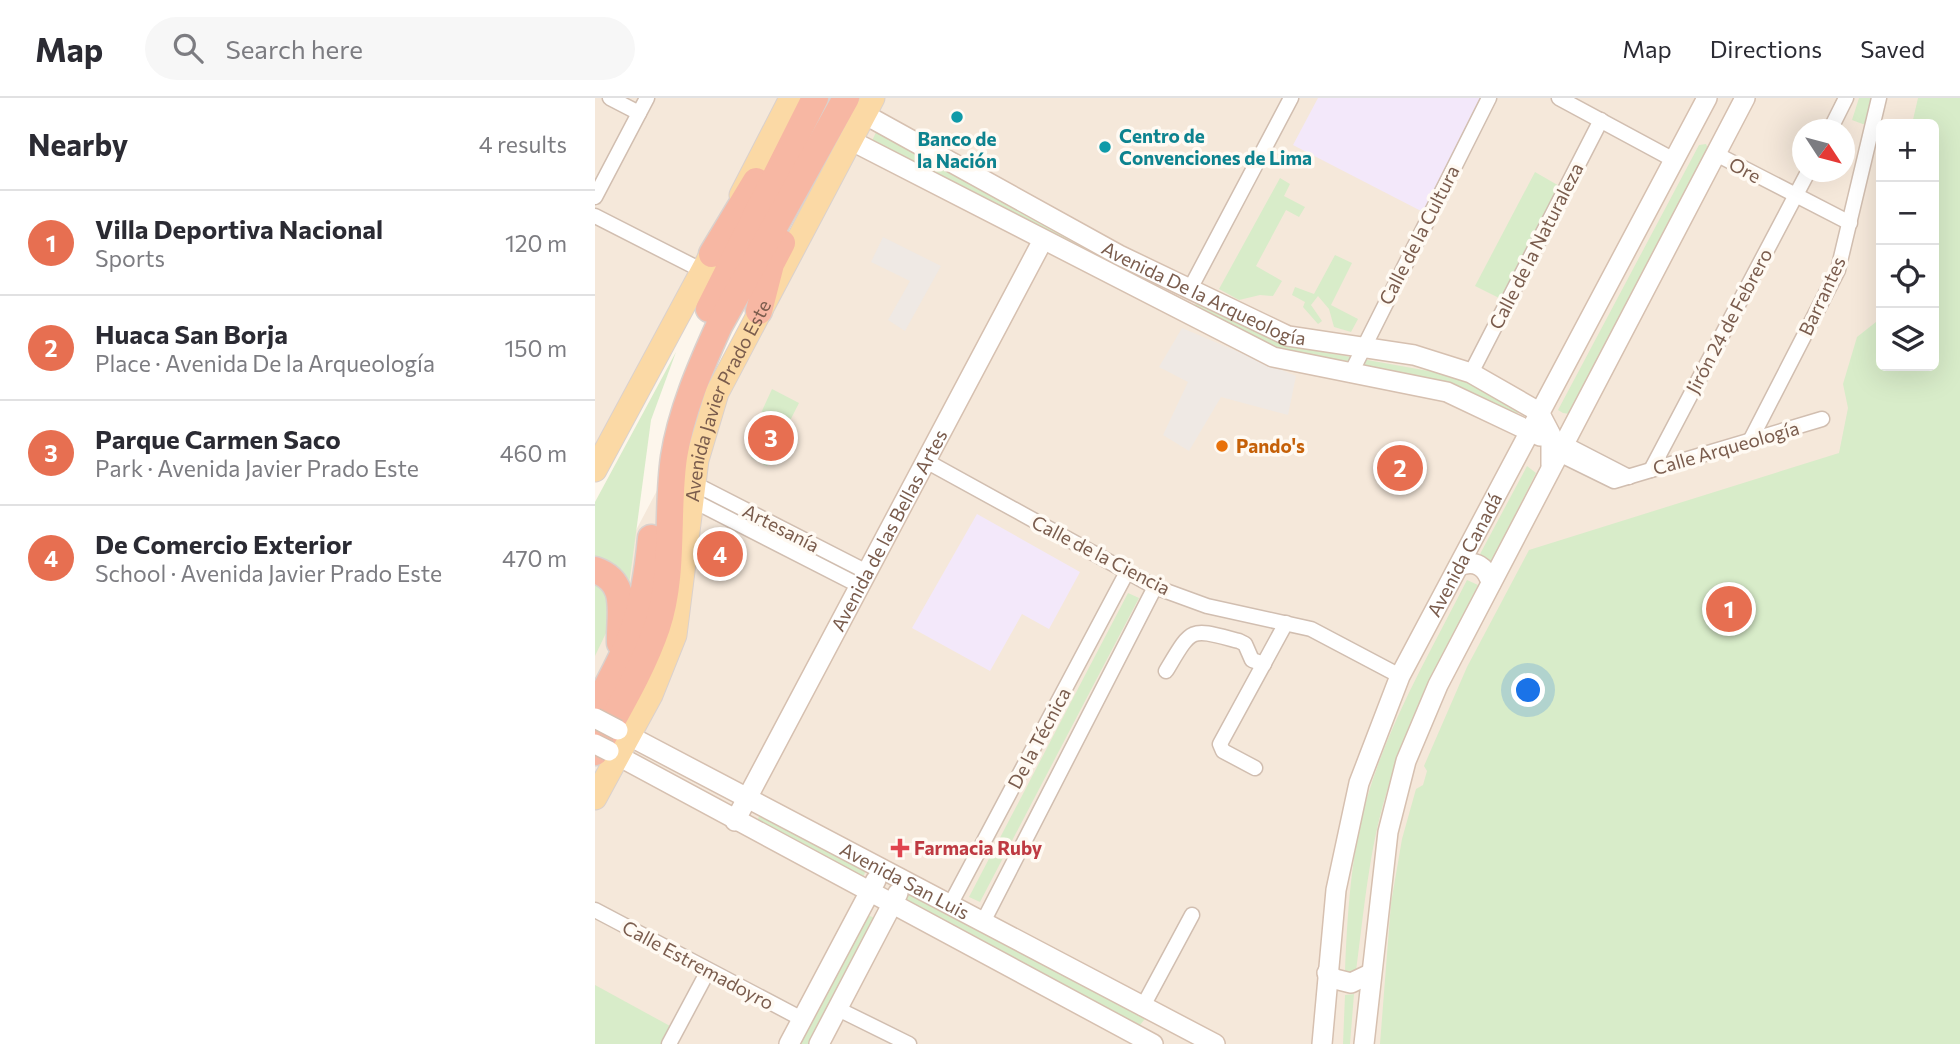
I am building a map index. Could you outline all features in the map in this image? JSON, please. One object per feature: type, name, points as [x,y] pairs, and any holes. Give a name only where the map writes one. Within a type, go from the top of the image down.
[{"type":"highway","points":[[708,262],[771,156],[814,98]]},
{"type":"highway","points":[[595,708],[621,662],[643,604],[660,446],[678,385],[708,311],[814,98]]},
{"type":"highway","points":[[759,311],[771,264],[860,102]]},
{"type":"highway","name":"Avenida Javier Prado Este","points":[[611,745],[657,626],[664,596],[674,457],[686,409],[701,366],[719,326],[860,102]]},
{"type":"highway","points":[[595,570],[603,573],[616,585],[623,600],[621,662]]},
{"type":"main road","points":[[595,471],[601,445],[708,262],[792,98]]},
{"type":"main road","points":[[1707,98],[1710,111],[1717,117],[1733,115],[1742,103]]},
{"type":"main road","name":"Avenida Canadá","points":[[1319,1038],[1336,890],[1359,783],[1400,676],[1707,98]]},
{"type":"main road","name":"Avenida De la Arqueología","points":[[860,102],[933,153],[1119,256],[1288,335],[1444,362],[1471,373],[1539,412]]},
{"type":"main road","name":"Avenida Javier Prado Este","points":[[595,798],[611,745],[654,689],[675,635],[702,438],[717,393],[851,140],[860,102]]},
{"type":"main road","points":[[1556,451],[1576,422],[1742,103]]},
{"type":"main road","points":[[1688,135],[1706,134],[1717,151]]},
{"type":"main road","name":"Avenida De la Arqueología","points":[[851,140],[1273,357],[1447,392],[1474,402],[1556,451]]},
{"type":"main road","points":[[922,177],[925,159],[933,153]]},
{"type":"main road","name":"Avenida de las Bellas Artes","points":[[735,821],[1043,240]]},
{"type":"main road","points":[[1539,412],[1556,451]]},
{"type":"main road","name":"Avenida Canadá","points":[[1364,1044],[1388,832],[1406,761],[1438,685],[1492,583],[1556,451]]},
{"type":"main road","points":[[1459,566],[1478,565],[1485,569],[1492,583]]},
{"type":"main road","name":"Avenida San Luis","points":[[595,718],[611,745],[735,821],[893,903],[1151,1044]]},
{"type":"main road","name":"Avenida San Luis","points":[[611,745],[746,800],[983,922],[1164,1020],[1215,1044]]},
{"type":"main road","points":[[789,1044],[882,869]]},
{"type":"main road","points":[[819,1044],[905,881]]},
{"type":"main road","points":[[1327,973],[1335,979],[1351,983],[1370,974]]},
{"type":"street","points":[[610,98],[639,113]]},
{"type":"street","points":[[595,197],[647,98]]},
{"type":"street","points":[[1190,289],[1291,98]]},
{"type":"street","name":"Calle de la Cultura","points":[[1350,373],[1489,98]]},
{"type":"street","points":[[1559,98],[1674,160]]},
{"type":"street","points":[[1836,119],[1846,98]]},
{"type":"street","name":"Barrantes","points":[[1749,443],[1838,270],[1879,98]]},
{"type":"street","name":"Calle de la Naturaleza","points":[[1471,373],[1601,120]]},
{"type":"street","name":"Ore","points":[[1717,151],[1795,196],[1850,223]]},
{"type":"street","name":"Jirón 24 de Febrero","points":[[1651,470],[1803,182]]},
{"type":"street","points":[[595,216],[708,262]]},
{"type":"street","name":"Calle Arqueología","points":[[1556,451],[1613,481],[1749,443],[1822,419]]},
{"type":"street","name":"Calle de la Ciencia","points":[[926,461],[1155,587],[1207,606],[1311,629],[1400,676]]},
{"type":"street","name":"Artesanía","points":[[694,492],[864,579]]},
{"type":"street","name":"De la Técnica","points":[[950,905],[1127,572]]},
{"type":"street","name":"De la Técnica","points":[[983,922],[1155,587]]},
{"type":"street","points":[[1255,768],[1223,751],[1220,744],[1286,623]]},
{"type":"street","points":[[1166,671],[1191,633],[1201,631],[1239,641],[1252,660],[1264,664]]},
{"type":"street","name":"Calle Estremadoyro","points":[[595,910],[802,1019]]},
{"type":"street","points":[[1142,1008],[1192,915]]},
{"type":"street","points":[[669,1044],[708,971]]},
{"type":"street","points":[[838,1009],[909,1044]]},
{"type":"street","points":[[1151,1044],[1164,1020]]},
{"type":"shaded area","points":[[595,98],[795,98],[595,478]]},
{"type":"shaded area","points":[[864,98],[1960,98],[1960,1044],[595,1044],[595,608]]},
{"type":"shaded area","points":[[1318,98],[1484,98],[1423,212],[1293,145]]},
{"type":"shaded area","points":[[883,237],[941,266],[905,331],[888,320],[910,281],[871,262]]},
{"type":"shaded area","points":[[1182,328],[1296,376],[1288,415],[1221,397],[1189,451],[1163,435],[1188,382],[1159,367]]},
{"type":"shaded area","points":[[977,514],[1080,572],[1049,629],[1022,614],[990,671],[912,628]]},
{"type":"green space","points":[[1859,98],[1878,98],[1868,126],[1852,119]]},
{"type":"green space","points":[[1918,98],[1960,98],[1960,1044],[1380,1044],[1391,903],[1402,839],[1416,789],[1423,785],[1427,771],[1424,766],[1467,667],[1529,550],[1839,453],[1848,408],[1843,384],[1857,337],[1876,322],[1876,371],[1939,371],[1939,119],[1913,119]]},
{"type":"green space","points":[[877,130],[1155,282],[1152,289],[871,143]]},
{"type":"green space","points":[[1706,144],[1709,151],[1570,414],[1563,413],[1558,410],[1699,145]]},
{"type":"green space","points":[[1535,172],[1561,187],[1501,299],[1475,286]]},
{"type":"green space","points":[[1280,178],[1290,184],[1284,196],[1305,207],[1299,217],[1286,210],[1256,266],[1282,281],[1273,296],[1260,295],[1239,300],[1219,289]]},
{"type":"green space","points":[[1335,255],[1352,263],[1331,305],[1358,319],[1351,332],[1334,327],[1329,309],[1318,296],[1311,305],[1322,321],[1318,324],[1303,307],[1305,302],[1292,295],[1295,287],[1314,294]]},
{"type":"green space","points":[[1196,303],[1256,330],[1312,350],[1462,377],[1520,410],[1515,416],[1464,388],[1362,371],[1279,351],[1193,309]]},
{"type":"green space","points":[[676,352],[651,420],[629,585],[595,561],[595,502]]},
{"type":"green space","points":[[772,389],[799,403],[767,466],[751,458],[771,418],[761,413]]},
{"type":"green space","points":[[1527,466],[1536,473],[1491,563],[1479,556]]},
{"type":"green space","points":[[1467,580],[1478,585],[1417,712],[1387,791],[1371,858],[1356,971],[1345,973],[1354,862],[1367,798],[1399,714]]},
{"type":"green space","points":[[595,583],[606,588],[616,612],[595,656]]},
{"type":"green space","points":[[1128,593],[1139,598],[980,902],[969,897]]},
{"type":"green space","points":[[761,812],[867,867],[863,878],[757,821]]},
{"type":"green space","points":[[910,890],[1148,1015],[1140,1025],[905,901]]},
{"type":"green space","points":[[867,915],[875,918],[809,1044],[798,1044]]},
{"type":"green space","points":[[595,985],[670,1026],[661,1044],[595,1044]]},
{"type":"green space","points":[[1354,994],[1350,1044],[1343,1044],[1345,995]]},
{"type":"place","name":"Banco de la Nación","points":[[957,117]]},
{"type":"place","name":"Centro de Convenciones de Lima","points":[[1105,147]]},
{"type":"place","name":"Parque Carmen Saco","points":[[771,438]]},
{"type":"place","name":"Pando's","points":[[1222,446]]},
{"type":"place","name":"Huaca San Borja","points":[[1400,468]]},
{"type":"place","name":"De Comercio Exterior","points":[[720,554]]},
{"type":"place","name":"Villa Deportiva Nacional","points":[[1729,609]]},
{"type":"place","name":"Farmacia Ruby","points":[[900,848]]}]
